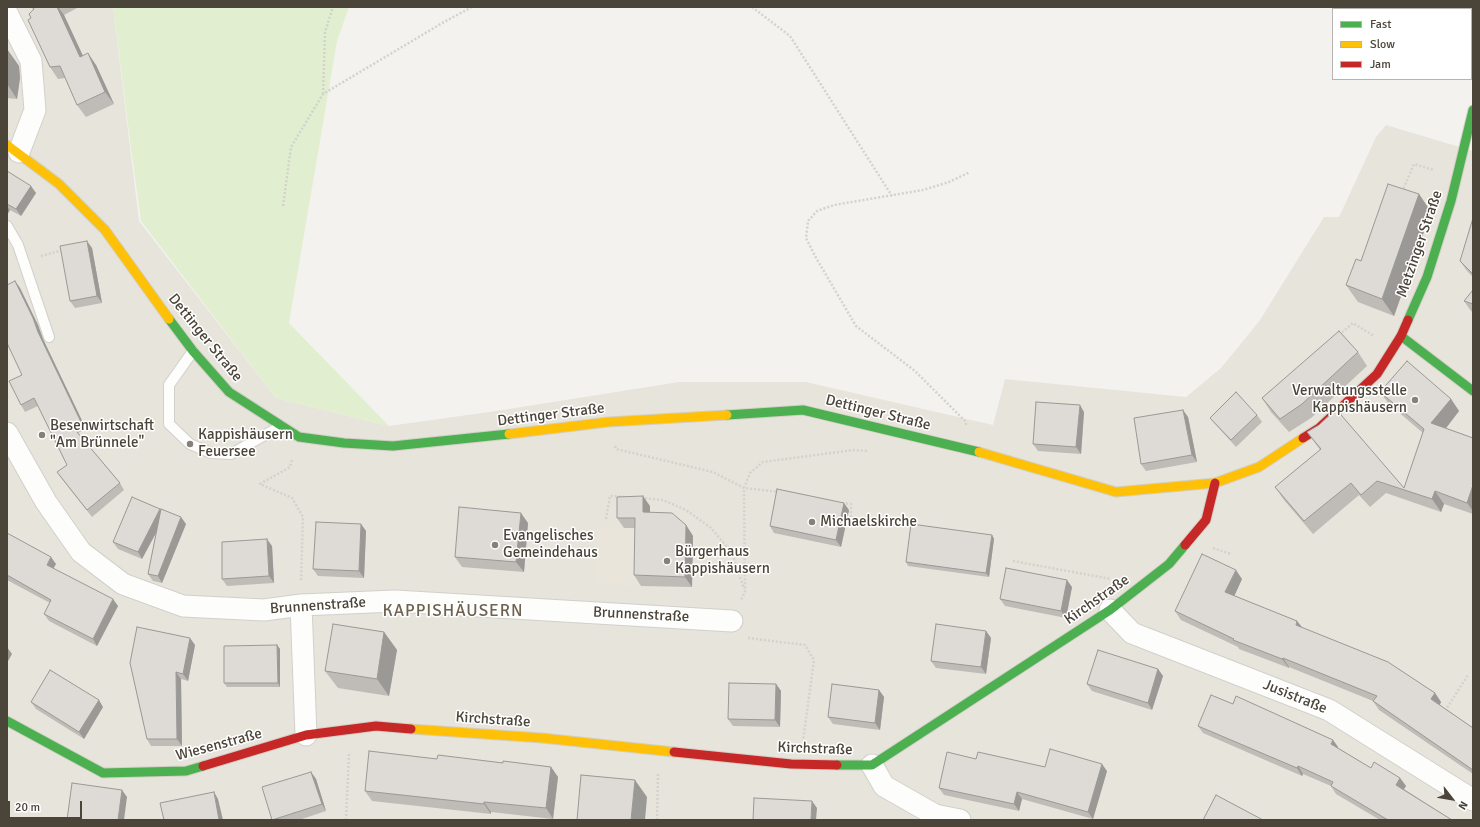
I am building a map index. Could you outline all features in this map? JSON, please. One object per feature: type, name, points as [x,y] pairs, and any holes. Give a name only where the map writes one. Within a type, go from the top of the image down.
[{"type":"street","points":[[7,13],[31,61],[35,110],[13,149]]},
{"type":"street","name":"Metzinger Straße","points":[[1215,483],[1259,467],[1319,428],[1377,374],[1401,336],[1427,277],[1451,201],[1473,110]]},
{"type":"street","name":"Dettinger Straße","points":[[13,149],[59,184],[105,230],[193,351],[228,392],[299,437],[344,443],[393,446],[608,422],[803,410],[968,449],[1116,492],[1215,483]]},
{"type":"street","points":[[1401,336],[1473,391]]},
{"type":"street","name":"Brunnenstraße","points":[[7,433],[46,502],[81,552],[123,584],[183,606],[264,610],[301,605],[395,601],[732,621]]},
{"type":"street","name":"Kirchstraße","points":[[306,735],[376,726],[542,738],[791,764],[872,765],[1110,610],[1169,564],[1206,520],[1215,483]]},
{"type":"street","points":[[301,605],[306,735]]},
{"type":"street","name":"Jusistraße","points":[[1110,610],[1132,632],[1330,710],[1473,800]]},
{"type":"street","name":"Wiesenstraße","points":[[7,721],[103,773],[186,771],[306,735]]},
{"type":"street","points":[[872,765],[884,786],[935,815],[960,820]]},
{"type":"lane","points":[[7,226],[18,245],[49,337]]},
{"type":"lane","points":[[193,351],[169,385],[169,424],[190,444],[211,453],[231,454],[281,426]]},
{"type":"path","points":[[323,94],[325,32],[333,7]]},
{"type":"path","points":[[283,206],[291,147],[323,94],[472,7]]},
{"type":"path","points":[[752,7],[790,36],[892,196]]},
{"type":"path","points":[[1401,194],[1414,164],[1457,177]]},
{"type":"path","points":[[968,449],[966,422],[915,370],[856,326],[806,238],[808,222],[816,212],[834,206],[923,190],[949,182],[970,172]]},
{"type":"path","points":[[22,260],[66,250]]},
{"type":"path","points":[[1335,338],[1353,323],[1394,347]]},
{"type":"path","points":[[299,437],[290,467],[260,484],[292,498],[303,517],[301,605]]},
{"type":"path","points":[[791,764],[804,739],[814,660],[805,645],[743,637],[732,621],[745,592],[744,488],[750,474],[763,462],[854,450]]},
{"type":"path","points":[[641,455],[713,472],[744,488],[782,492]]},
{"type":"path","points":[[606,519],[610,496],[625,497]]},
{"type":"path","points":[[640,498],[663,500],[686,510],[711,528],[732,553],[745,592]]},
{"type":"path","points":[[838,502],[851,504],[851,526]]},
{"type":"path","points":[[1013,561],[1143,585]]},
{"type":"path","points":[[1442,715],[1468,675]]},
{"type":"path","points":[[346,820],[350,729]]},
{"type":"path","points":[[657,820],[659,750]]},
{"type":"shaded area","points":[[7,7],[113,7],[139,221],[276,398],[389,426],[496,411],[679,382],[806,382],[993,425],[1005,379],[1186,397],[1221,368],[1260,320],[1324,217],[1339,217],[1376,137],[1386,125],[1473,151],[1473,820],[7,820]]},
{"type":"shaded area","points":[[597,527],[642,528],[641,586],[595,584]]},
{"type":"green space","points":[[113,7],[349,7],[337,41],[289,323],[389,426],[276,398],[141,221]]},
{"type":"building","points":[[33,7],[57,7],[80,57],[88,53],[105,92],[77,105],[60,66],[50,67],[28,20],[31,18],[29,14],[34,9]]},
{"type":"building","points":[[7,171],[31,186],[16,209],[7,204]]},
{"type":"building","points":[[1388,184],[1419,194],[1382,299],[1346,285],[1356,259],[1361,261]]},
{"type":"building","points":[[1473,218],[1473,274],[1460,261]]},
{"type":"building","points":[[87,241],[97,296],[70,301],[60,246]]},
{"type":"building","points":[[15,281],[81,422],[72,426],[120,483],[87,510],[57,472],[67,465],[34,398],[21,405],[9,381],[22,375],[7,343],[7,285]]},
{"type":"building","points":[[1473,290],[1473,304],[1464,301]]},
{"type":"building","points":[[1339,331],[1358,352],[1302,404],[1280,419],[1262,398]]},
{"type":"building","points":[[1407,361],[1451,399],[1431,423],[1473,438],[1473,485],[1467,503],[1435,491],[1432,499],[1377,481],[1361,495],[1351,483],[1304,521],[1275,487],[1321,449],[1307,432],[1319,425],[1336,409],[1404,488],[1424,429],[1380,392]]},
{"type":"building","points":[[1236,392],[1257,415],[1231,440],[1210,418]]},
{"type":"building","points":[[1036,402],[1080,405],[1076,447],[1033,444]]},
{"type":"building","points":[[1183,410],[1192,455],[1141,464],[1134,418]]},
{"type":"building","name":"Michaelskirche","points":[[777,489],[844,503],[836,540],[770,526]]},
{"type":"building","name":"Bürgerhaus Kappishäusern","points":[[643,496],[643,512],[672,513],[686,525],[685,577],[634,575],[635,518],[617,518],[617,497]]},
{"type":"building","points":[[132,497],[160,509],[138,552],[113,542]]},
{"type":"building","name":"Evangelisches Gemeindehaus","points":[[459,507],[521,513],[516,562],[455,557]]},
{"type":"building","points":[[161,509],[181,517],[158,576],[148,574]]},
{"type":"building","points":[[316,522],[361,524],[359,571],[313,569]]},
{"type":"building","points":[[911,524],[992,535],[986,573],[906,562]]},
{"type":"building","points":[[7,533],[51,557],[47,565],[113,599],[93,639],[44,614],[51,600],[7,575]]},
{"type":"building","points":[[267,539],[269,576],[222,579],[222,542]]},
{"type":"building","points":[[1202,554],[1236,570],[1225,592],[1297,621],[1296,625],[1388,662],[1435,693],[1431,699],[1473,728],[1473,770],[1373,701],[1377,696],[1283,658],[1282,659],[1233,640],[1234,639],[1175,611]]},
{"type":"building","points":[[1006,568],[1067,580],[1061,611],[1000,599]]},
{"type":"building","points":[[333,624],[384,632],[377,679],[325,671]]},
{"type":"building","points":[[936,624],[986,631],[981,667],[931,661]]},
{"type":"building","points":[[137,627],[190,638],[183,674],[176,672],[177,739],[147,739],[130,663]]},
{"type":"building","points":[[277,645],[278,683],[224,683],[224,646]]},
{"type":"building","points":[[1098,650],[1158,669],[1148,703],[1087,684]]},
{"type":"building","points":[[50,670],[99,700],[79,732],[31,702]]},
{"type":"building","points":[[729,683],[776,684],[775,720],[728,719]]},
{"type":"building","points":[[832,684],[879,690],[875,723],[828,717]]},
{"type":"building","points":[[1211,695],[1233,704],[1236,696],[1333,740],[1331,744],[1371,768],[1374,762],[1400,778],[1396,785],[1452,820],[1388,820],[1331,786],[1333,782],[1298,766],[1297,768],[1198,726]]},
{"type":"building","points":[[1050,749],[1102,764],[1088,812],[1017,792],[1014,804],[939,788],[947,752],[976,759],[978,752],[1045,767]]},
{"type":"building","points":[[369,751],[437,759],[438,755],[551,767],[546,808],[484,802],[484,804],[365,791]]},
{"type":"building","points":[[311,772],[322,804],[272,820],[262,787]]},
{"type":"building","points":[[581,775],[635,780],[631,820],[577,820]]},
{"type":"building","points":[[72,783],[122,790],[118,820],[67,820]]},
{"type":"building","points":[[214,792],[219,820],[164,820],[160,803]]},
{"type":"building","points":[[1216,795],[1263,820],[1203,820]]},
{"type":"building","points":[[754,798],[812,801],[811,820],[753,820]]},
{"type":"traffic: fast","points":[[1408,320],[1427,277],[1451,201],[1473,110]]},
{"type":"traffic: fast","points":[[169,319],[193,351],[229,392],[299,437],[344,443],[393,446],[509,434]]},
{"type":"traffic: fast","points":[[1401,336],[1473,391]]},
{"type":"traffic: fast","points":[[727,415],[803,410],[979,452]]},
{"type":"traffic: fast","points":[[837,765],[872,765],[1110,610],[1169,564],[1185,545]]},
{"type":"traffic: fast","points":[[7,721],[103,773],[186,771],[203,766]]},
{"type":"traffic: slow","points":[[7,145],[59,184],[105,230],[169,319]]},
{"type":"traffic: slow","points":[[509,434],[608,422],[727,415]]},
{"type":"traffic: slow","points":[[979,452],[1116,492],[1215,483],[1259,467],[1303,438]]},
{"type":"traffic: slow","points":[[411,729],[542,738],[674,752]]},
{"type":"traffic: jam","points":[[1303,438],[1319,428],[1377,374],[1401,336],[1408,320]]},
{"type":"traffic: jam","points":[[1185,545],[1206,520],[1215,483]]},
{"type":"traffic: jam","points":[[203,766],[306,735],[376,726],[411,729]]},
{"type":"traffic: jam","points":[[674,752],[791,764],[837,765]]},
{"type":"place","name":"Verwaltungsstelle Kappishäusern","points":[[1415,400]]},
{"type":"place","name":"Besenwirtschaft \"Am Brünnele\"","points":[[42,435]]},
{"type":"place","name":"Kappishäusern Feuersee","points":[[190,444]]},
{"type":"place","name":"Michaelskirche","points":[[812,522]]},
{"type":"place","name":"Evangelisches Gemeindehaus","points":[[495,545]]},
{"type":"place","name":"Bürgerhaus Kappishäusern","points":[[667,561]]},
{"type":"district","name":"KAPPISHÄUSERN","points":[[453,612]]}]
